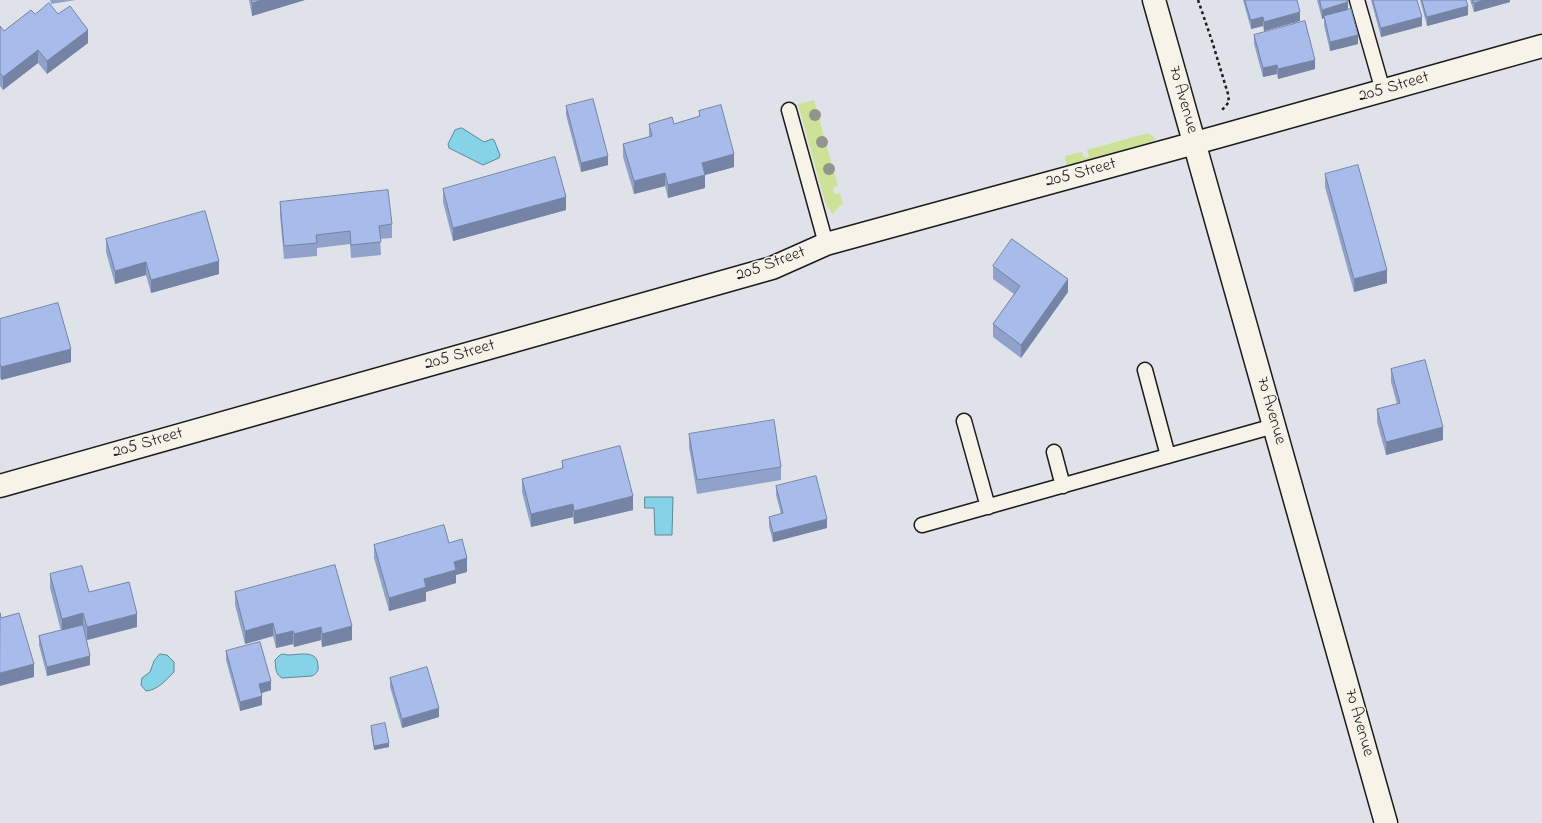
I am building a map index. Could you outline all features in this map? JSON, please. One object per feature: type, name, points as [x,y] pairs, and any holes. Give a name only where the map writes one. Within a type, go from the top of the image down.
[{"type":"street","name":"70 Avenue","points":[[1154,0],[1386,823]]},
{"type":"street","name":"205 Street","points":[[0,486],[772,268],[826,244],[1542,46]]},
{"type":"lane","points":[[1357,0],[1383,91]]},
{"type":"lane","points":[[789,110],[826,244]]},
{"type":"lane","points":[[1145,370],[1168,456]]},
{"type":"lane","points":[[964,421],[988,507]]},
{"type":"lane","points":[[922,525],[1274,426]]},
{"type":"lane","points":[[1054,452],[1063,486]]},
{"type":"path","points":[[1198,0],[1228,94],[1229,102],[1218,113]]},
{"type":"green space","points":[[814,100],[838,186],[833,188],[834,194],[840,193],[843,203],[832,214],[825,202],[798,104]]},
{"type":"green space","points":[[1148,133],[1156,139],[1145,146],[1067,168],[1065,156],[1082,152],[1084,158],[1089,157],[1087,150]]},
{"type":"water","points":[[462,128],[484,142],[492,139],[494,140],[500,155],[499,158],[483,165],[449,148],[448,144],[455,130]]},
{"type":"water","points":[[645,497],[673,497],[672,535],[655,535],[654,508],[645,508]]},
{"type":"water","points":[[160,654],[167,655],[174,662],[174,672],[158,687],[146,691],[141,685],[142,678],[150,672],[154,661]]},
{"type":"water","points":[[307,654],[315,657],[318,671],[312,676],[282,678],[277,673],[275,660],[280,655]]},
{"type":"building","points":[[252,0],[262,0],[252,3]]},
{"type":"building","points":[[1245,0],[1297,0],[1300,12],[1264,22],[1263,17],[1251,20]]},
{"type":"building","points":[[1320,0],[1348,0],[1348,2],[1322,10]]},
{"type":"building","points":[[1373,0],[1417,0],[1422,17],[1381,28]]},
{"type":"building","points":[[1422,0],[1466,0],[1468,6],[1427,17]]},
{"type":"building","points":[[1473,0],[1484,0],[1474,3]]},
{"type":"building","points":[[49,3],[58,14],[70,6],[88,30],[47,61],[38,50],[3,77],[0,73],[0,26],[4,31],[31,10],[35,14]]},
{"type":"building","points":[[1351,9],[1358,35],[1330,42],[1324,16]]},
{"type":"building","points":[[1305,21],[1315,60],[1278,69],[1277,65],[1263,68],[1254,35]]},
{"type":"building","points":[[593,99],[608,156],[581,163],[566,106]]},
{"type":"building","points":[[721,105],[734,154],[702,163],[705,175],[668,185],[665,173],[634,181],[623,144],[652,136],[649,124],[672,117],[674,124],[700,116],[699,111]]},
{"type":"building","points":[[555,157],[566,197],[453,228],[443,189]]},
{"type":"building","points":[[1358,165],[1387,270],[1354,279],[1325,174]]},
{"type":"building","points":[[388,190],[392,224],[379,226],[381,242],[351,245],[350,231],[316,235],[317,243],[284,246],[280,202]]},
{"type":"building","points":[[205,211],[219,261],[151,280],[146,262],[115,271],[106,239]]},
{"type":"building","points":[[1012,239],[1068,279],[1021,345],[993,324],[1020,286],[993,266]]},
{"type":"building","points":[[58,303],[71,349],[1,367],[0,319]]},
{"type":"building","points":[[1425,360],[1443,427],[1386,442],[1377,409],[1400,403],[1391,369]]},
{"type":"building","points":[[774,420],[781,467],[697,480],[689,434]]},
{"type":"building","points":[[620,446],[633,496],[574,511],[573,504],[531,514],[522,479],[563,468],[562,461]]},
{"type":"building","points":[[816,476],[827,519],[773,533],[769,517],[783,513],[776,486]]},
{"type":"building","points":[[444,525],[449,543],[462,539],[467,558],[454,562],[456,570],[424,579],[426,587],[389,598],[374,545]]},
{"type":"building","points":[[335,565],[352,626],[322,634],[321,627],[294,634],[293,631],[276,635],[273,623],[245,631],[235,592]]},
{"type":"building","points":[[82,566],[89,592],[129,582],[137,614],[87,627],[83,613],[62,619],[50,574]]},
{"type":"building","points":[[0,613],[1,618],[19,613],[34,664],[0,673]]},
{"type":"building","points":[[83,625],[90,656],[47,667],[39,636]]},
{"type":"building","points":[[260,642],[271,681],[259,684],[262,696],[240,702],[226,651]]},
{"type":"building","points":[[427,667],[439,708],[402,719],[390,678]]},
{"type":"building","points":[[385,723],[389,743],[374,746],[371,726]]}]
